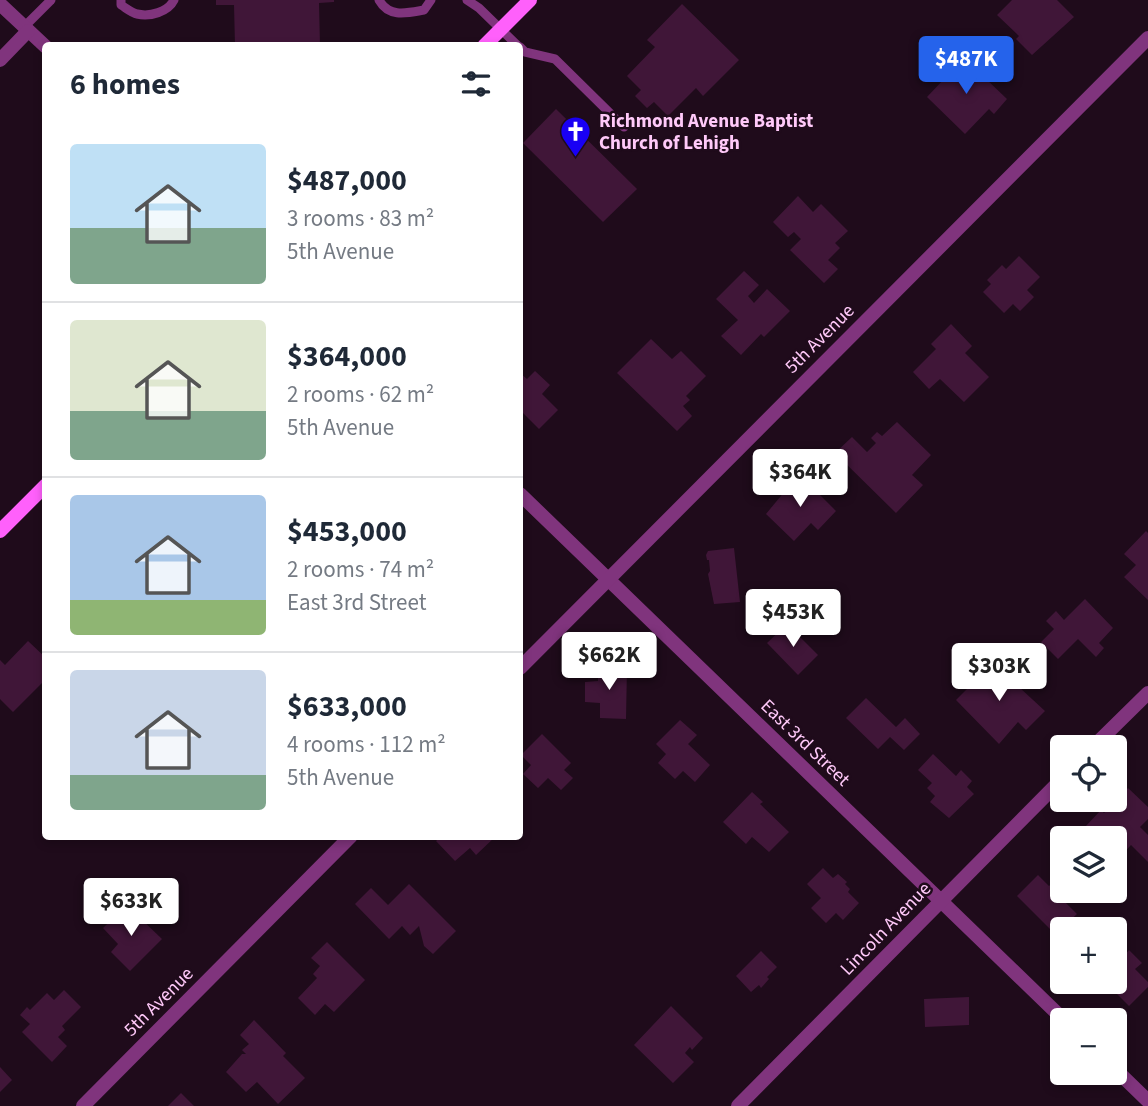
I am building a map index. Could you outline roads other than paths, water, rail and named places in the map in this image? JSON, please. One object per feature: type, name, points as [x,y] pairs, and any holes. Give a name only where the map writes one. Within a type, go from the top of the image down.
[{"type":"street","points":[[488,42],[530,0]]},
{"type":"street","points":[[0,4],[42,43]]},
{"type":"street","points":[[0,60],[26,29]]},
{"type":"street","name":"5th Avenue","points":[[523,665],[1148,38]]},
{"type":"street","points":[[0,531],[42,489]]},
{"type":"street","name":"East 3rd Street","points":[[523,497],[1052,1008]]},
{"type":"street","points":[[1105,735],[1148,693]]},
{"type":"street","name":"Lincoln Avenue","points":[[737,1106],[1050,791]]},
{"type":"street","name":"5th Avenue","points":[[83,1106],[347,840]]},
{"type":"street","points":[[1127,1081],[1148,1101]]},
{"type":"lane","points":[[26,29],[51,0]]},
{"type":"lane","points":[[121,0],[121,5],[136,14],[161,12],[172,5],[174,0]]},
{"type":"lane","points":[[379,0],[383,6],[399,15],[424,10],[431,0]]},
{"type":"lane","points":[[467,0],[514,42]]},
{"type":"lane","points":[[523,50],[555,59],[624,127]]},
{"type":"place","name":"Richmond Avenue Baptist Church of Lehigh","points":[[576,159]]}]
